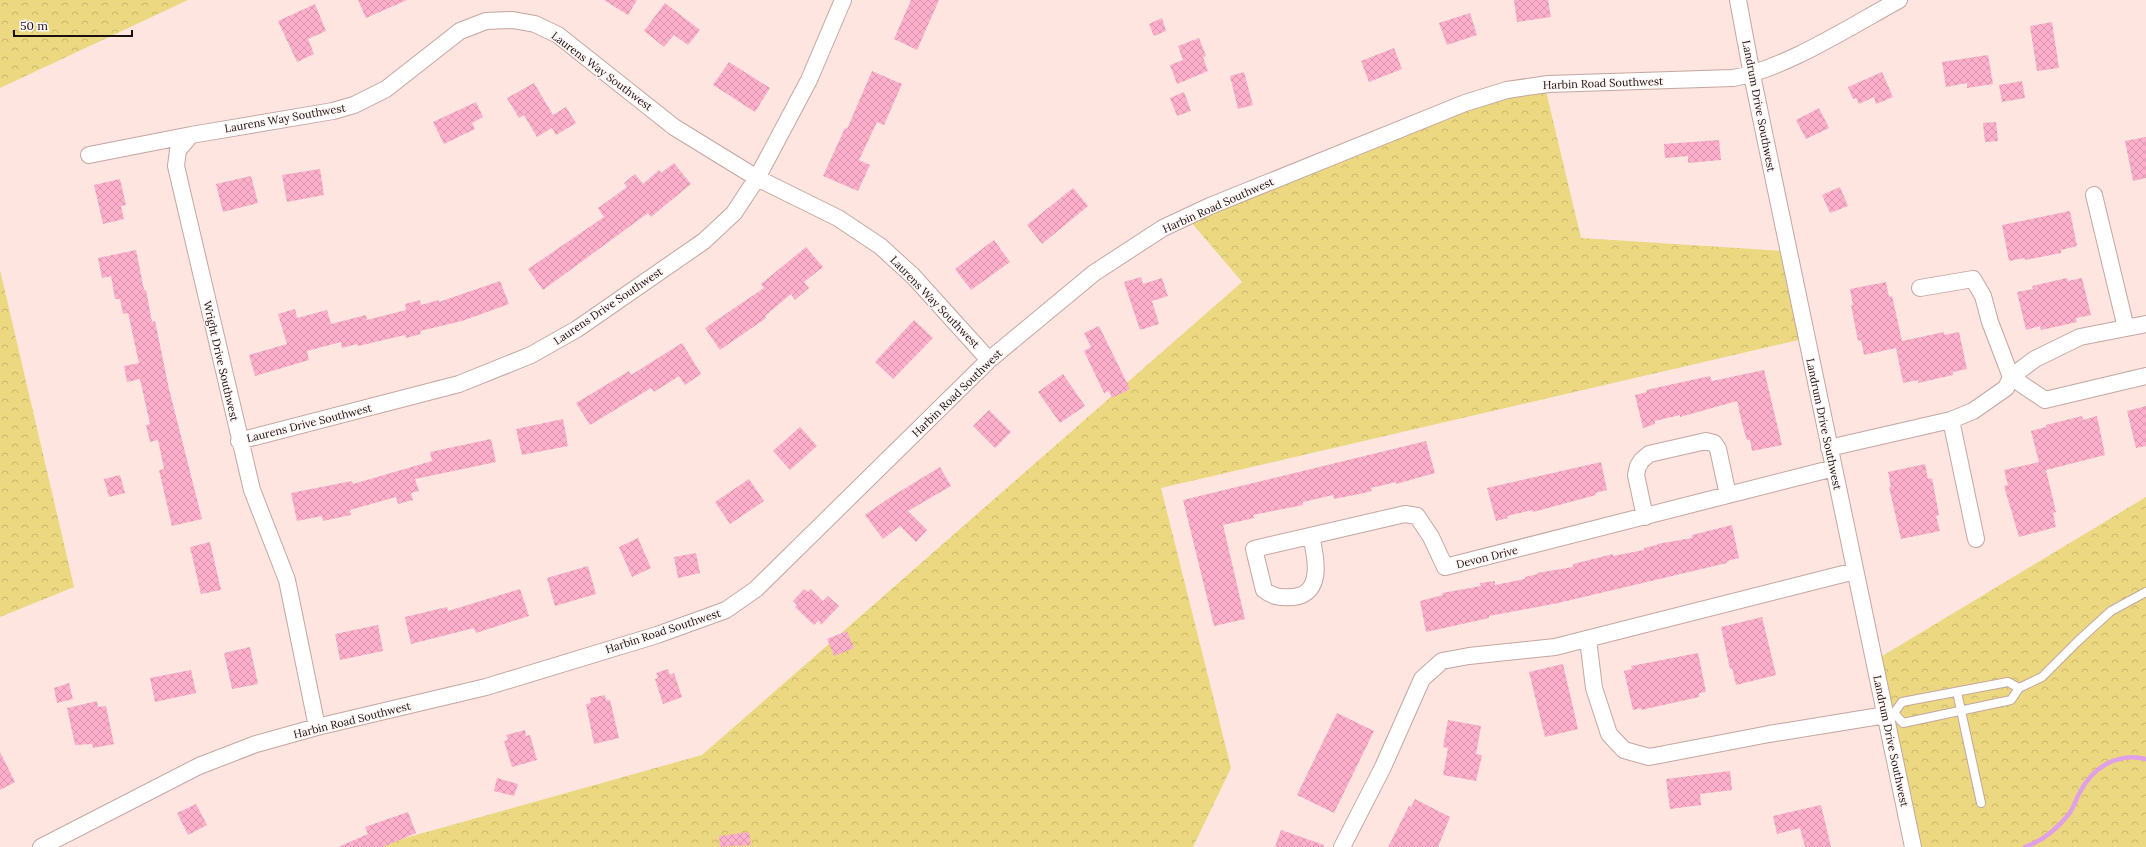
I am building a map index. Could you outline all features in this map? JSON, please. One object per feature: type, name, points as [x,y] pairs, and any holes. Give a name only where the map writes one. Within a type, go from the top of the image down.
[{"type":"street","name":"Laurens Drive Southwest","points":[[239,440],[459,384],[531,355],[577,329],[704,241],[734,213],[758,178],[809,80],[843,0]]},
{"type":"street","name":"Landrum Drive Southwest","points":[[1738,0],[1752,75],[1855,571],[1890,714],[1913,847]]},
{"type":"street","name":"Harbin Road Southwest","points":[[41,847],[199,766],[256,744],[317,727],[486,687],[657,635],[726,610],[756,589],[989,360],[1094,273],[1163,228],[1210,206],[1465,103],[1507,90],[1548,84],[1733,78],[1752,75],[1805,51],[1899,0]]},
{"type":"street","name":"Laurens Way Southwest","points":[[88,155],[191,135],[333,111],[354,105],[386,89],[460,31],[486,22],[513,20],[535,24],[558,35],[674,127],[758,178],[838,218],[880,246],[913,276],[989,360]]},
{"type":"street","name":"Wright Drive Southwest","points":[[191,135],[178,150],[176,166],[239,440],[252,490],[287,580],[317,727]]},
{"type":"street","points":[[2094,195],[2126,328]]},
{"type":"street","points":[[1920,288],[1973,279],[1983,296],[1990,322],[2011,377],[2045,400],[2146,376]]},
{"type":"street","points":[[1830,448],[1951,420],[1973,411],[2006,388],[2011,377],[2035,359],[2080,337],[2146,324]]},
{"type":"street","points":[[1951,420],[1976,539]]},
{"type":"street","points":[[1645,517],[1636,475],[1638,466],[1649,454],[1706,441],[1714,443],[1718,449],[1728,495]]},
{"type":"street","name":"Devon Drive","points":[[1311,536],[1316,572],[1313,585],[1297,597],[1280,598],[1264,590],[1254,549],[1405,514],[1417,516],[1431,537],[1445,567],[1834,468]]},
{"type":"street","points":[[1342,847],[1382,767],[1422,679],[1442,661],[1469,656],[1555,647],[1855,571]]},
{"type":"street","points":[[1588,639],[1594,688],[1609,734],[1624,750],[1649,757],[1768,734],[1890,714]]},
{"type":"lane","points":[[2019,688],[2008,682],[1902,702],[1890,714],[1903,722],[2011,700],[2019,688],[2042,677],[2111,611],[2146,592]]},
{"type":"lane","points":[[1957,692],[1981,803]]},
{"type":"green space","points":[[0,0],[188,0],[0,88]]},
{"type":"green space","points":[[1545,87],[1581,238],[1785,251],[1803,339],[1161,488],[1231,768],[1193,847],[373,847],[702,755],[1242,282],[1186,216],[1495,89]]},
{"type":"green space","points":[[0,270],[74,587],[0,617]]},
{"type":"green space","points":[[2146,497],[2146,847],[1910,847],[1874,661]]},
{"type":"building","points":[[358,0],[407,0],[366,18]]},
{"type":"building","points":[[604,0],[637,0],[628,15]]},
{"type":"building","points":[[911,0],[939,0],[917,50],[894,39]]},
{"type":"building","points":[[1514,0],[1548,0],[1551,17],[1517,22]]},
{"type":"building","points":[[665,3],[700,30],[688,45],[674,35],[664,47],[644,31]]},
{"type":"building","points":[[315,4],[326,31],[308,39],[314,54],[297,62],[278,21]]},
{"type":"building","points":[[1470,13],[1477,35],[1447,45],[1439,23]]},
{"type":"building","points":[[1162,18],[1166,31],[1154,36],[1149,24]]},
{"type":"building","points":[[2052,22],[2059,68],[2037,71],[2030,26]]},
{"type":"building","points":[[1199,38],[1206,56],[1203,57],[1208,71],[1177,84],[1170,65],[1183,60],[1178,46]]},
{"type":"building","points":[[1394,48],[1402,69],[1369,82],[1361,61]]},
{"type":"building","points":[[1988,55],[1993,84],[1967,88],[1967,83],[1946,87],[1942,62]]},
{"type":"building","points":[[729,62],[770,88],[755,112],[713,85]]},
{"type":"building","points":[[872,71],[902,84],[884,125],[877,122],[859,160],[870,165],[858,191],[823,176],[845,128],[847,129]]},
{"type":"building","points":[[1244,72],[1253,105],[1238,109],[1230,76]]},
{"type":"building","points":[[1882,72],[1893,97],[1876,104],[1874,97],[1859,104],[1856,98],[1853,99],[1848,87]]},
{"type":"building","points":[[2022,81],[2025,98],[2002,102],[1999,85]]},
{"type":"building","points":[[534,83],[553,115],[566,107],[576,123],[556,135],[552,128],[537,137],[524,115],[519,118],[507,98]]},
{"type":"building","points":[[1184,92],[1191,111],[1177,116],[1170,98]]},
{"type":"building","points":[[476,102],[483,117],[472,123],[475,129],[444,144],[433,122]]},
{"type":"building","points":[[1819,108],[1829,128],[1806,139],[1796,120]]},
{"type":"building","points":[[1996,122],[1998,141],[1985,142],[1983,123]]},
{"type":"building","points":[[2146,137],[2146,178],[2133,181],[2125,141]]},
{"type":"building","points":[[1719,140],[1721,160],[1688,163],[1688,156],[1665,158],[1664,144]]},
{"type":"building","points":[[674,163],[691,184],[651,217],[648,213],[543,290],[528,269],[604,217],[598,208],[627,187],[624,183],[635,174],[643,184],[659,170],[661,173]]},
{"type":"building","points":[[320,169],[324,195],[287,202],[282,175]]},
{"type":"building","points":[[251,176],[258,203],[223,212],[216,184]]},
{"type":"building","points":[[120,179],[126,205],[121,206],[124,219],[103,224],[94,185]]},
{"type":"building","points":[[1840,187],[1848,206],[1830,213],[1822,195]]},
{"type":"building","points":[[1073,188],[1088,206],[1042,244],[1027,225]]},
{"type":"building","points":[[2070,211],[2077,246],[2061,250],[2061,253],[2025,260],[2024,258],[2009,261],[2002,225]]},
{"type":"building","points":[[994,240],[1010,262],[971,290],[955,269]]},
{"type":"building","points":[[806,247],[823,267],[804,282],[809,288],[795,300],[791,294],[765,316],[766,318],[720,350],[705,328],[764,288],[761,284]]},
{"type":"building","points":[[136,250],[144,290],[146,290],[152,322],[155,321],[169,389],[202,519],[172,526],[159,470],[164,469],[158,440],[150,442],[146,425],[150,424],[140,379],[127,382],[124,366],[139,363],[128,313],[123,314],[120,299],[115,299],[111,276],[102,278],[98,258]]},
{"type":"building","points":[[1141,277],[1143,284],[1162,278],[1168,296],[1152,301],[1159,324],[1140,330],[1124,282]]},
{"type":"building","points":[[2067,278],[2068,281],[2082,278],[2091,315],[2076,318],[2077,322],[2041,330],[2040,326],[2026,330],[2017,292],[2033,289],[2032,286]]},
{"type":"building","points":[[500,281],[509,304],[462,321],[420,331],[421,334],[406,338],[405,335],[358,346],[357,344],[342,348],[341,342],[307,351],[309,360],[255,376],[249,355],[287,344],[278,314],[295,309],[297,318],[327,310],[331,324],[366,315],[367,320],[406,310],[405,304],[420,300],[421,305],[439,300],[439,302]]},
{"type":"building","points":[[1886,282],[1889,297],[1892,296],[1902,341],[1944,332],[1944,335],[1959,332],[1967,369],[1953,372],[1953,375],[1918,383],[1918,380],[1903,383],[1896,348],[1864,355],[1861,340],[1858,341],[1851,305],[1853,305],[1850,289]]},
{"type":"building","points":[[914,320],[933,338],[893,379],[875,362]]},
{"type":"building","points":[[1099,326],[1130,389],[1112,398],[1109,391],[1104,393],[1084,351],[1091,347],[1084,333]]},
{"type":"building","points":[[682,343],[701,374],[685,385],[679,376],[654,392],[651,388],[590,425],[576,403],[629,371],[631,375]]},
{"type":"building","points":[[1764,370],[1782,445],[1752,451],[1750,440],[1747,440],[1743,427],[1737,401],[1680,417],[1680,415],[1655,421],[1655,424],[1643,428],[1635,395],[1647,392],[1646,390],[1710,376],[1712,381]]},
{"type":"building","points":[[1063,374],[1085,406],[1060,423],[1038,392]]},
{"type":"building","points":[[2146,406],[2146,446],[2136,448],[2127,411]]},
{"type":"building","points":[[989,410],[1011,432],[995,448],[973,426]]},
{"type":"building","points":[[2082,416],[2083,420],[2097,416],[2105,455],[2046,470],[2056,512],[2053,513],[2056,527],[2019,537],[2004,486],[2008,485],[2004,470],[2039,462],[2031,431],[2046,427],[2046,425]]},
{"type":"building","points":[[563,419],[568,446],[522,455],[516,429]]},
{"type":"building","points":[[800,427],[817,446],[790,470],[773,451]]},
{"type":"building","points":[[491,439],[496,462],[415,479],[419,491],[411,493],[413,500],[398,504],[396,497],[350,510],[351,515],[323,521],[322,516],[297,521],[291,493],[352,481],[353,484],[432,461],[430,452]]},
{"type":"building","points":[[1426,441],[1435,473],[1396,484],[1396,482],[1371,488],[1372,491],[1359,494],[1334,499],[1333,495],[1303,502],[1303,505],[1253,515],[1254,518],[1223,525],[1245,619],[1214,626],[1183,500]]},
{"type":"building","points":[[1601,462],[1607,490],[1595,493],[1596,495],[1533,512],[1532,510],[1507,516],[1508,518],[1496,521],[1487,488]]},
{"type":"building","points":[[1925,464],[1928,479],[1932,478],[1939,515],[1936,516],[1940,531],[1901,539],[1889,487],[1891,487],[1888,472]]},
{"type":"building","points":[[940,467],[951,486],[908,511],[927,530],[916,542],[900,526],[883,539],[865,515],[886,500]]},
{"type":"building","points":[[120,475],[125,493],[109,497],[104,479]]},
{"type":"building","points":[[749,479],[764,501],[730,524],[715,502]]},
{"type":"building","points":[[1732,525],[1739,558],[1727,561],[1727,563],[1558,603],[1489,616],[1489,618],[1426,632],[1420,601],[1443,595],[1442,593],[1481,586],[1480,583],[1495,581],[1495,585],[1525,579],[1525,577],[1538,574],[1537,573],[1573,567],[1573,564],[1613,554],[1613,556],[1644,550],[1644,548],[1657,544],[1692,538],[1692,535]]},
{"type":"building","points":[[638,538],[651,568],[632,577],[619,547]]},
{"type":"building","points":[[210,542],[221,590],[201,594],[190,547]]},
{"type":"building","points":[[696,553],[700,573],[678,578],[674,557]]},
{"type":"building","points":[[588,566],[596,594],[555,606],[547,578]]},
{"type":"building","points":[[520,589],[529,616],[476,633],[474,628],[411,644],[405,617],[447,607],[448,611]]},
{"type":"building","points":[[804,589],[808,592],[811,589],[823,601],[828,596],[839,606],[821,625],[819,620],[814,625],[795,607],[797,605],[793,601]]},
{"type":"building","points":[[1762,617],[1776,675],[1736,685],[1732,668],[1730,669],[1721,627]]},
{"type":"building","points":[[378,625],[383,651],[340,660],[335,634]]},
{"type":"building","points":[[847,631],[854,648],[834,656],[827,639]]},
{"type":"building","points":[[250,647],[258,684],[232,689],[224,653]]},
{"type":"building","points":[[1698,653],[1706,692],[1699,693],[1699,697],[1641,710],[1641,708],[1633,710],[1624,671],[1632,669],[1631,666]]},
{"type":"building","points":[[1563,664],[1578,729],[1545,737],[1529,672]]},
{"type":"building","points":[[668,669],[670,675],[674,673],[682,697],[663,704],[655,679],[658,678],[656,673]]},
{"type":"building","points":[[191,670],[196,693],[155,702],[150,678]]},
{"type":"building","points":[[69,683],[73,699],[57,703],[54,688]]},
{"type":"building","points":[[605,695],[606,700],[610,700],[619,738],[594,744],[586,704],[591,703],[590,698]]},
{"type":"building","points":[[97,701],[98,707],[106,706],[114,744],[93,748],[92,744],[75,745],[67,708]]},
{"type":"building","points":[[1337,713],[1374,731],[1334,813],[1297,795]]},
{"type":"building","points":[[1448,720],[1481,726],[1476,754],[1482,755],[1476,781],[1443,775],[1448,748],[1443,747]]},
{"type":"building","points":[[525,730],[526,736],[530,735],[537,760],[512,767],[504,741],[508,740],[506,735]]},
{"type":"building","points":[[0,752],[15,782],[0,790]]},
{"type":"building","points":[[1730,771],[1732,790],[1700,794],[1701,805],[1670,809],[1666,779]]},
{"type":"building","points":[[497,778],[518,784],[514,796],[494,791]]},
{"type":"building","points":[[1415,799],[1450,817],[1438,847],[1388,847],[1409,806],[1411,807]]},
{"type":"building","points":[[196,804],[207,825],[188,835],[177,813]]},
{"type":"building","points":[[1821,805],[1831,847],[1805,847],[1800,828],[1777,834],[1773,816]]},
{"type":"building","points":[[408,812],[416,833],[383,847],[338,847],[368,834],[365,827]]},
{"type":"building","points":[[1281,830],[1324,845],[1324,847],[1275,847]]},
{"type":"building","points":[[749,832],[751,845],[720,847],[719,836]]},
{"type":"waterway","points":[[2025,847],[2044,838],[2060,825],[2071,811],[2085,783],[2099,769],[2116,760],[2136,757],[2146,759]]}]
